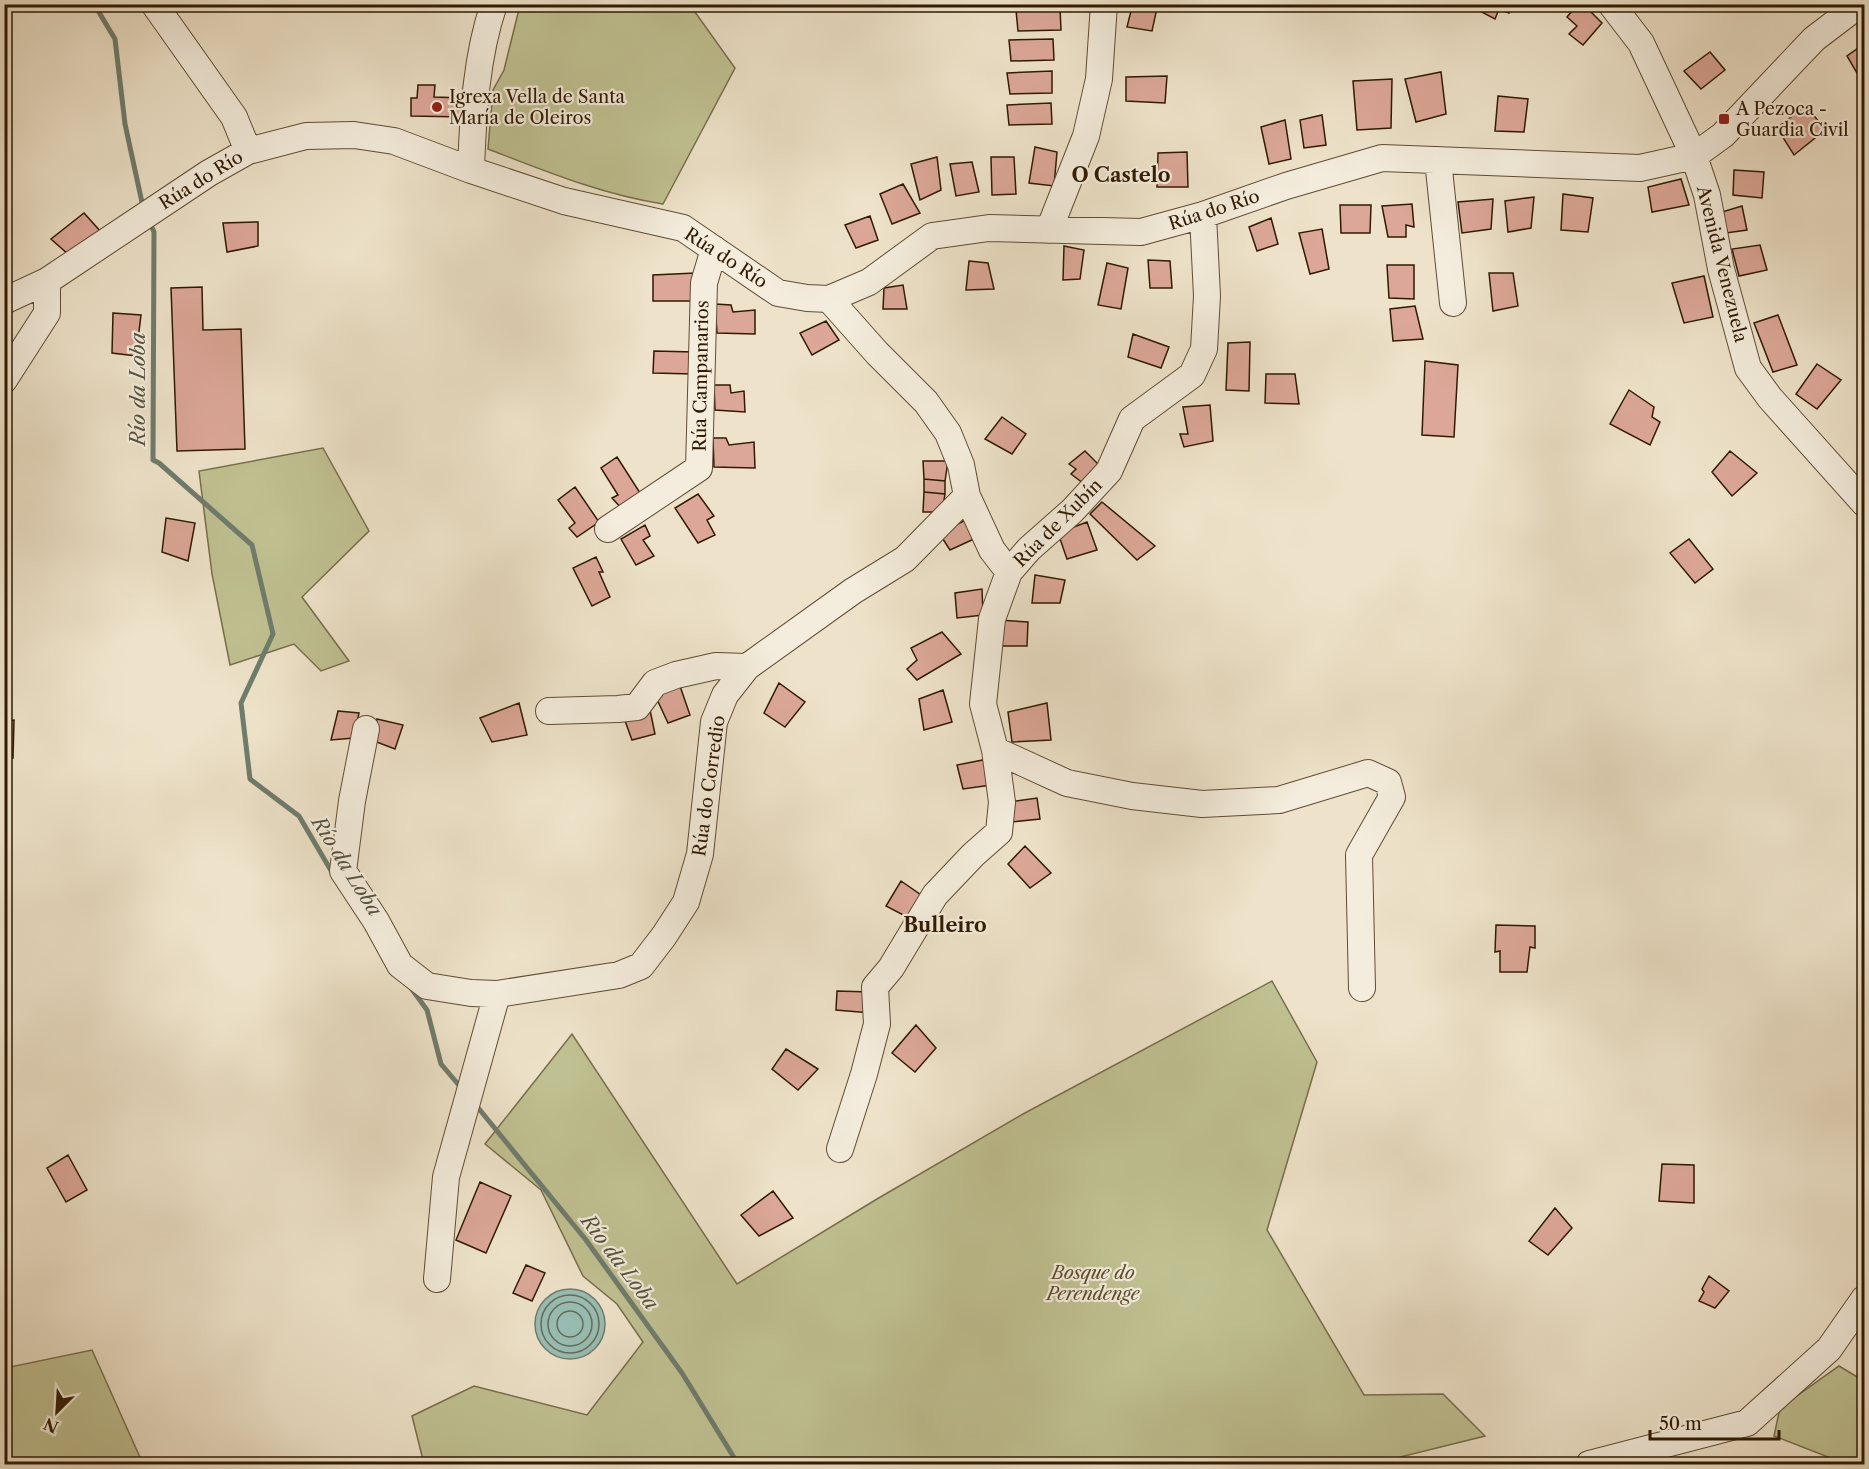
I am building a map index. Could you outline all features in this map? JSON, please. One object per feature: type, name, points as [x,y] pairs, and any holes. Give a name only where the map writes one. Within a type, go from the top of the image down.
[{"type":"street","points":[[154,4],[234,117],[248,151]]},
{"type":"street","points":[[471,170],[473,110],[488,22],[494,4]]},
{"type":"street","points":[[1049,230],[1086,136],[1099,79],[1104,4]]},
{"type":"street","name":"Avenida Venezuela","points":[[1611,4],[1641,43],[1694,156],[1707,195],[1721,269],[1748,368],[1770,398],[1864,503]]},
{"type":"street","points":[[1694,156],[1723,135],[1814,39],[1845,10]]},
{"type":"street","name":"Rúa do Río","points":[[4,301],[47,281],[209,173],[248,151],[306,135],[354,135],[394,141],[564,201],[683,228],[778,292],[807,298],[829,299],[869,282],[932,237],[989,228],[1141,232],[1203,215],[1286,186],[1382,158],[1640,168],[1694,156]]},
{"type":"street","points":[[1438,160],[1453,303]]},
{"type":"street","name":"Rúa de Xubín","points":[[829,299],[877,353],[926,402],[948,433],[961,465],[967,496],[992,550],[1009,572],[1029,549],[1072,511],[1109,471],[1132,419],[1192,375],[1204,349],[1207,296],[1203,215]]},
{"type":"street","name":"Rúa Campanarios","points":[[608,529],[699,468],[704,283],[714,249]]},
{"type":"street","points":[[4,380],[47,313],[47,281]]},
{"type":"street","name":"Rúa do Corredio","points":[[366,729],[352,801],[343,871],[376,921],[400,965],[427,986],[471,993],[497,994],[620,975],[641,966],[686,902],[700,854],[714,722],[725,695],[747,667],[853,591],[905,560],[967,496]]},
{"type":"street","points":[[840,1149],[864,1074],[876,1024],[875,987],[891,968],[935,895],[973,855],[999,832],[1002,802],[995,750],[983,704],[992,619],[1009,572]]},
{"type":"street","points":[[549,711],[618,709],[637,706],[655,682],[716,666],[747,667]]},
{"type":"street","points":[[995,750],[1067,783],[1132,796],[1202,804],[1279,800],[1368,773],[1388,782],[1392,797],[1359,855],[1362,988]]},
{"type":"street","points":[[437,1279],[446,1177],[497,994]]},
{"type":"street","points":[[1589,1464],[1747,1423],[1829,1349],[1864,1299]]},
{"type":"green space","points":[[520,5],[690,5],[735,68],[663,204],[618,195],[553,174],[488,149],[493,90],[504,70]]},
{"type":"green space","points":[[323,448],[369,531],[302,597],[349,661],[321,671],[294,644],[230,665],[212,574],[199,471]]},
{"type":"green space","name":"Bosque do Perendenge","points":[[1272,981],[1317,1062],[1267,1230],[1364,1395],[1443,1394],[1485,1436],[1400,1457],[1400,1464],[424,1464],[412,1416],[474,1386],[587,1415],[643,1342],[617,1304],[583,1276],[541,1190],[485,1144],[572,1034],[737,1284],[1023,1114]]},
{"type":"green space","points":[[92,1350],[143,1464],[5,1464],[5,1368]]},
{"type":"green space","points":[[1839,1366],[1864,1381],[1864,1464],[1846,1464],[1774,1436],[1780,1408]]},
{"type":"water","points":[[570,1289],[583,1292],[595,1299],[602,1311],[605,1324],[602,1337],[595,1349],[583,1356],[570,1359],[557,1356],[545,1349],[538,1337],[535,1324],[538,1311],[545,1299],[557,1292]]},
{"type":"building","points":[[1476,4],[1513,4],[1509,13],[1499,9],[1495,19],[1474,8]]},
{"type":"building","points":[[1578,4],[1583,4],[1602,23],[1583,45],[1569,34],[1577,26],[1567,17]]},
{"type":"building","points":[[1132,7],[1157,8],[1152,31],[1127,27]]},
{"type":"building","points":[[1060,8],[1061,30],[1018,31],[1016,10]]},
{"type":"building","points":[[1053,39],[1054,60],[1011,61],[1009,40]]},
{"type":"building","points":[[1864,44],[1864,78],[1861,80],[1847,56]]},
{"type":"building","points":[[1710,52],[1725,70],[1701,89],[1684,71]]},
{"type":"building","points":[[1052,71],[1052,93],[1010,94],[1007,73]]},
{"type":"building","points":[[1441,72],[1446,114],[1416,122],[1405,79]]},
{"type":"building","points":[[1167,76],[1165,103],[1126,101],[1126,77]]},
{"type":"building","points":[[1392,79],[1391,128],[1357,130],[1353,81]]},
{"type":"building","name":"Igrexa Vella de Santa María de Oleiros","points":[[418,85],[435,85],[434,97],[464,98],[464,117],[411,116],[411,98],[417,98]]},
{"type":"building","points":[[1498,96],[1528,99],[1524,132],[1495,131]]},
{"type":"building","points":[[1051,103],[1052,124],[1009,125],[1007,105]]},
{"type":"building","points":[[1806,105],[1825,130],[1794,155],[1777,128]]},
{"type":"building","points":[[1322,115],[1326,145],[1304,148],[1300,120]]},
{"type":"building","points":[[1285,120],[1291,159],[1269,164],[1261,127]]},
{"type":"building","points":[[1035,147],[1057,152],[1054,186],[1029,183]]},
{"type":"building","points":[[1187,152],[1188,187],[1157,187],[1158,153]]},
{"type":"building","points":[[937,157],[941,190],[920,200],[911,164]]},
{"type":"building","points":[[991,157],[1014,157],[1016,194],[992,195]]},
{"type":"building","points":[[972,162],[979,192],[956,196],[950,164]]},
{"type":"building","points":[[1734,170],[1764,172],[1762,198],[1733,195]]},
{"type":"building","points":[[1681,179],[1689,205],[1652,212],[1648,187]]},
{"type":"building","points":[[903,184],[920,213],[892,224],[880,194]]},
{"type":"building","points":[[1563,194],[1593,198],[1588,232],[1561,230]]},
{"type":"building","points":[[1534,197],[1531,228],[1508,232],[1505,201]]},
{"type":"building","points":[[1493,199],[1491,229],[1462,233],[1458,202]]},
{"type":"building","points":[[1412,204],[1414,227],[1406,225],[1406,237],[1388,237],[1382,206]]},
{"type":"building","points":[[1340,205],[1371,205],[1370,233],[1341,233]]},
{"type":"building","points":[[1742,206],[1747,230],[1726,233],[1722,212]]},
{"type":"building","points":[[84,213],[101,232],[69,255],[51,239]]},
{"type":"building","points":[[870,216],[878,240],[856,248],[845,225]]},
{"type":"building","points":[[1271,218],[1278,244],[1257,251],[1249,227]]},
{"type":"building","points":[[258,222],[258,246],[227,252],[223,223]]},
{"type":"building","points":[[1322,229],[1329,269],[1310,274],[1299,233]]},
{"type":"building","points":[[1760,245],[1767,270],[1739,276],[1732,249]]},
{"type":"building","points":[[1064,246],[1084,250],[1080,279],[1063,280]]},
{"type":"building","points":[[1148,260],[1170,261],[1172,288],[1150,288]]},
{"type":"building","points":[[969,261],[988,263],[994,289],[966,290]]},
{"type":"building","points":[[1107,263],[1128,268],[1121,309],[1098,305]]},
{"type":"building","points":[[1387,265],[1414,265],[1414,299],[1389,298]]},
{"type":"building","points":[[695,273],[696,301],[653,301],[653,275]]},
{"type":"building","points":[[1489,273],[1513,273],[1518,306],[1493,311]]},
{"type":"building","points":[[1704,276],[1713,317],[1684,323],[1672,283]]},
{"type":"building","points":[[903,285],[907,309],[883,309],[884,288]]},
{"type":"building","points":[[202,287],[203,330],[241,329],[245,449],[177,451],[171,288]]},
{"type":"building","points":[[715,304],[731,305],[733,312],[755,310],[755,334],[717,333]]},
{"type":"building","points":[[1415,306],[1423,339],[1393,341],[1390,309]]},
{"type":"building","points":[[113,313],[141,315],[136,356],[112,353]]},
{"type":"building","points":[[1778,315],[1797,365],[1773,372],[1754,323]]},
{"type":"building","points":[[826,321],[839,340],[812,355],[800,333]]},
{"type":"building","points":[[1133,334],[1169,347],[1161,368],[1128,357]]},
{"type":"building","points":[[1250,342],[1249,391],[1226,390],[1228,343]]},
{"type":"building","points":[[654,351],[694,352],[693,374],[653,373]]},
{"type":"building","points":[[1425,361],[1458,365],[1454,437],[1422,435]]},
{"type":"building","points":[[1817,364],[1841,380],[1817,409],[1796,394]]},
{"type":"building","points":[[1266,374],[1295,374],[1299,404],[1265,403]]},
{"type":"building","points":[[714,385],[730,385],[731,393],[744,391],[745,412],[715,410]]},
{"type":"building","points":[[1629,390],[1654,407],[1652,417],[1660,422],[1650,445],[1610,424]]},
{"type":"building","points":[[1210,405],[1213,441],[1184,447],[1180,434],[1188,434],[1183,407]]},
{"type":"building","points":[[1002,417],[1026,434],[1012,454],[985,439]]},
{"type":"building","points":[[713,438],[726,438],[729,445],[754,442],[755,468],[714,467]]},
{"type":"building","points":[[1085,451],[1104,470],[1083,483],[1071,474],[1076,469],[1069,464]]},
{"type":"building","points":[[1730,451],[1757,473],[1732,496],[1712,472]]},
{"type":"building","points":[[617,457],[642,496],[623,510],[612,498],[618,495],[601,468]]},
{"type":"building","points":[[923,461],[948,461],[945,481],[924,479]]},
{"type":"building","points":[[924,479],[945,481],[945,494],[924,492]]},
{"type":"building","points":[[575,487],[599,522],[577,537],[569,528],[575,523],[558,500]]},
{"type":"building","points":[[924,492],[945,494],[942,512],[923,512]]},
{"type":"building","points":[[698,494],[714,516],[707,520],[715,535],[698,543],[675,508]]},
{"type":"building","points":[[1102,502],[1155,546],[1137,560],[1090,514]]},
{"type":"building","points":[[166,518],[195,523],[188,561],[162,552]]},
{"type":"building","points":[[968,519],[976,538],[950,550],[939,533]]},
{"type":"building","points":[[1087,522],[1097,550],[1067,559],[1058,533]]},
{"type":"building","points":[[645,525],[650,536],[643,540],[654,556],[636,565],[621,539]]},
{"type":"building","points":[[1689,539],[1713,569],[1695,583],[1670,553]]},
{"type":"building","points":[[596,557],[603,572],[599,572],[610,597],[592,606],[573,568]]},
{"type":"building","points":[[1035,575],[1065,580],[1060,603],[1032,603]]},
{"type":"building","points":[[982,589],[983,615],[957,618],[955,593]]},
{"type":"building","points":[[998,620],[1028,622],[1027,646],[998,646]]},
{"type":"building","points":[[942,632],[961,654],[917,680],[907,669],[917,660],[911,648]]},
{"type":"building","points":[[779,683],[805,702],[785,727],[764,713]]},
{"type":"building","points":[[680,686],[690,715],[668,723],[655,695]]},
{"type":"building","points":[[943,690],[952,722],[924,730],[919,699]]},
{"type":"building","points":[[519,703],[527,735],[492,742],[480,718]]},
{"type":"building","points":[[1047,703],[1051,740],[1012,742],[1008,712]]},
{"type":"building","points":[[650,710],[655,734],[632,740],[624,718]]},
{"type":"building","points":[[338,711],[359,713],[354,738],[331,740]]},
{"type":"building","points":[[377,719],[403,725],[395,749],[374,741]]},
{"type":"building","points":[[14,720],[13,758],[4,759],[4,721]]},
{"type":"building","points":[[988,759],[991,785],[963,789],[957,765]]},
{"type":"building","points":[[1037,798],[1040,819],[1012,822],[1009,802]]},
{"type":"building","points":[[1025,846],[1051,873],[1030,888],[1008,864]]},
{"type":"building","points":[[901,881],[924,897],[909,918],[886,906]]},
{"type":"building","points":[[1496,925],[1535,926],[1535,948],[1530,947],[1527,972],[1500,972],[1500,951],[1495,952]]},
{"type":"building","points":[[837,991],[870,992],[871,1013],[836,1010]]},
{"type":"building","points":[[916,1025],[936,1048],[915,1072],[892,1053]]},
{"type":"building","points":[[786,1049],[818,1069],[798,1090],[772,1069]]},
{"type":"building","points":[[68,1155],[87,1190],[66,1202],[47,1168]]},
{"type":"building","points":[[1662,1164],[1694,1165],[1694,1203],[1659,1201]]},
{"type":"building","points":[[480,1182],[511,1196],[486,1253],[456,1240]]},
{"type":"building","points":[[773,1191],[793,1218],[759,1236],[741,1215]]},
{"type":"building","points":[[1555,1208],[1572,1228],[1548,1255],[1529,1241]]},
{"type":"building","points":[[526,1265],[545,1273],[532,1301],[513,1293]]},
{"type":"building","points":[[1709,1276],[1729,1291],[1715,1308],[1699,1301]]},
{"type":"waterway","name":"Río da Loba","points":[[94,4],[115,39],[125,124],[143,207]]},
{"type":"waterway","name":"Río da Loba","points":[[149,221],[154,232],[153,460],[252,545],[273,634],[241,703],[250,779],[299,816],[333,874]]},
{"type":"waterway","name":"Río da Loba","points":[[411,988],[427,1010],[441,1064],[463,1090]]},
{"type":"waterway","name":"Río da Loba","points":[[475,1104],[586,1240],[682,1373],[738,1464]]},
{"type":"place","name":"Igrexa Vella de Santa María de Oleiros","points":[[437,107]]},
{"type":"place","name":"A Pezoca - Guardia Civil","points":[[1724,119]]},
{"type":"district","name":"O Castelo","points":[[1121,175]]},
{"type":"district","name":"Bulleiro","points":[[945,925]]}]
